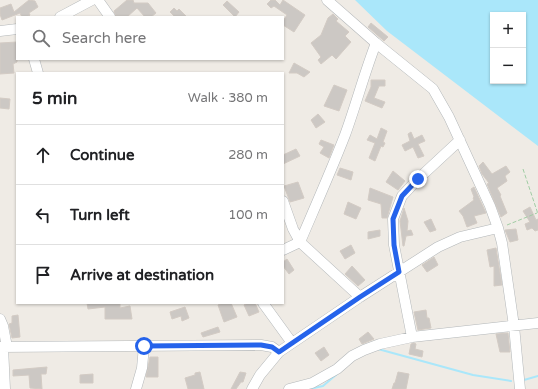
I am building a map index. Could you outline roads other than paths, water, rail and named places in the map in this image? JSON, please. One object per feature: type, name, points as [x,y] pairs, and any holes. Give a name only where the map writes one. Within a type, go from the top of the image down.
[{"type":"street","points":[[62,16],[92,0]]},
{"type":"street","points":[[98,0],[109,16]]},
{"type":"street","points":[[327,0],[376,43],[433,88],[442,102],[498,228],[504,256],[514,326],[520,389]]},
{"type":"street","points":[[0,31],[16,29]]},
{"type":"street","points":[[284,250],[300,242],[344,136],[355,107],[364,74],[376,43]]},
{"type":"street","points":[[34,60],[38,72]]},
{"type":"street","points":[[412,337],[394,245],[393,219],[402,196],[460,140]]},
{"type":"street","points":[[284,204],[293,229],[300,242],[360,297]]},
{"type":"street","points":[[252,389],[260,375],[279,352],[360,297],[438,247],[455,240],[498,228]]},
{"type":"street","points":[[265,304],[292,343]]},
{"type":"street","points":[[0,320],[3,326],[2,373],[5,389]]},
{"type":"street","points":[[289,389],[312,383],[323,378],[337,369],[352,356],[380,344],[412,337],[538,323]]},
{"type":"street","points":[[3,347],[261,345],[272,347],[279,352]]},
{"type":"street","points":[[136,389],[142,368],[144,346]]},
{"type":"water","points":[[355,0],[538,0],[538,146],[387,31]]},
{"type":"waterway","points":[[378,349],[473,375],[511,381]]},
{"type":"waterway","points":[[309,389],[323,386],[337,374]]},
{"type":"waterway","points":[[524,380],[538,376]]}]
